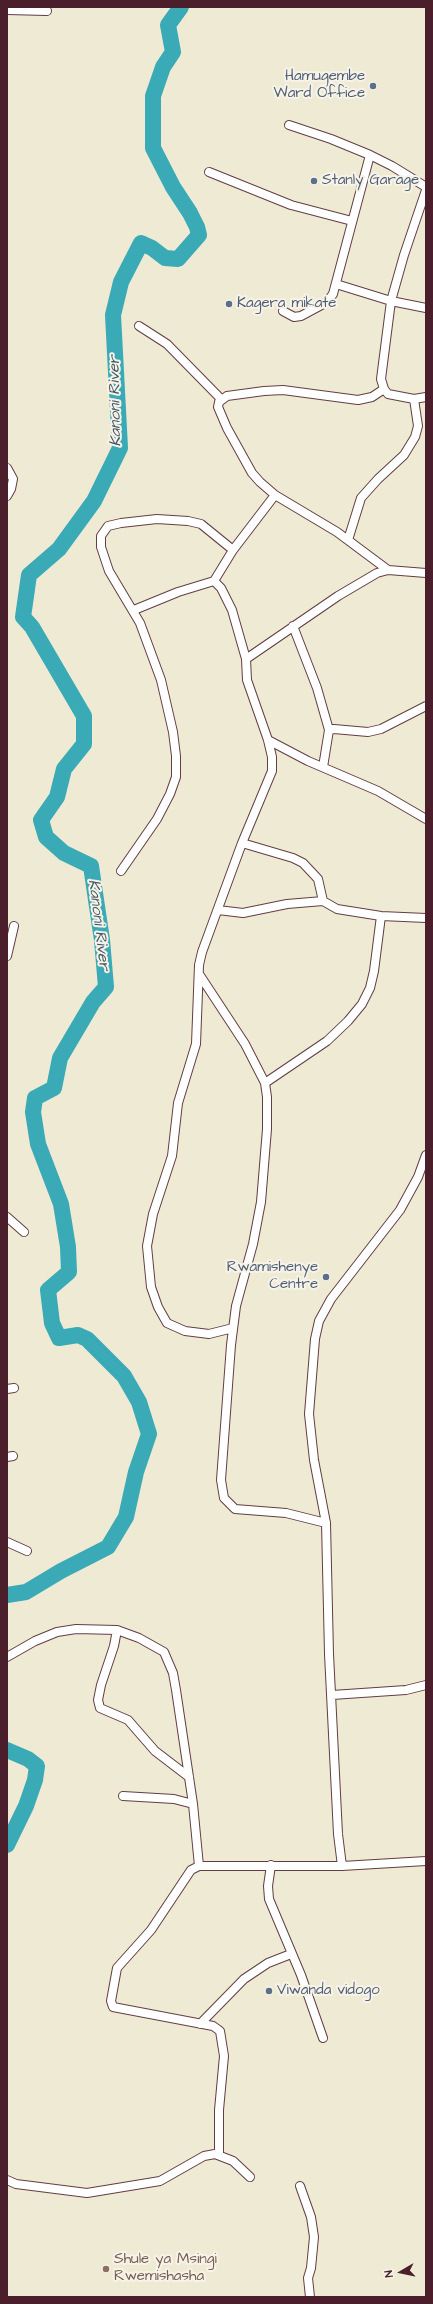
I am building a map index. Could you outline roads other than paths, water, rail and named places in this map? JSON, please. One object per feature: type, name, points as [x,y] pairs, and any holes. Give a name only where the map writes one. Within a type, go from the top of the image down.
[{"type":"street","points":[[7,10],[47,12]]},
{"type":"street","points":[[289,125],[331,139],[370,155],[392,166],[426,189],[404,255],[392,301],[382,366],[384,389],[388,394],[414,399],[426,397]]},
{"type":"street","points":[[283,311],[294,317],[308,314],[327,302],[334,294],[370,155]]},
{"type":"street","points":[[209,172],[291,205],[352,221]]},
{"type":"street","points":[[336,284],[392,301],[426,308]]},
{"type":"street","points":[[138,326],[167,344],[221,399]]},
{"type":"street","points":[[384,389],[372,397],[358,400],[283,390],[226,396],[221,399],[218,407],[222,418],[246,461],[260,482],[275,495],[348,540],[388,570]]},
{"type":"street","points":[[348,540],[362,498],[378,479],[404,455],[415,437],[418,426],[414,399]]},
{"type":"street","points":[[7,468],[13,479],[11,489],[7,496]]},
{"type":"street","points":[[134,610],[178,592],[214,581],[233,550],[275,495]]},
{"type":"street","points":[[122,871],[157,818],[170,794],[176,777],[176,756],[168,706],[161,680],[134,610],[114,581],[103,556],[100,536],[108,526],[157,519],[188,521],[201,524],[233,550]]},
{"type":"street","points":[[246,658],[360,583],[388,570],[426,573]]},
{"type":"street","points":[[214,581],[221,588],[232,610],[246,658],[247,680],[268,740],[272,757],[272,771],[242,843],[218,910],[205,940],[198,974],[196,1044],[178,1103],[172,1156],[153,1214],[147,1246],[151,1287],[158,1307],[167,1323],[185,1331],[209,1334],[233,1328]]},
{"type":"street","points":[[293,626],[318,688],[329,730],[323,767]]},
{"type":"street","points":[[329,730],[334,729],[368,732],[381,729],[425,707]]},
{"type":"street","points":[[268,740],[294,754],[378,791],[426,819]]},
{"type":"street","points":[[242,843],[293,858],[303,863],[318,879],[323,901]]},
{"type":"street","points":[[218,910],[243,913],[287,904],[323,901],[337,909],[381,916],[426,918]]},
{"type":"street","points":[[265,1083],[327,1041],[348,1021],[362,1004],[370,988],[374,971],[381,916]]},
{"type":"street","points":[[7,956],[14,926]]},
{"type":"street","points":[[198,974],[245,1044],[265,1083],[267,1097],[267,1129],[261,1202],[253,1244],[236,1306],[233,1328],[222,1480],[224,1498],[235,1509],[286,1513],[326,1523]]},
{"type":"street","points":[[342,1866],[338,1834],[328,1634],[326,1523],[314,1460],[309,1414],[315,1339],[319,1321],[343,1282],[356,1269],[400,1210],[418,1177],[426,1155]]},
{"type":"street","points":[[7,1217],[24,1232]]},
{"type":"street","points":[[7,1542],[27,1551]]},
{"type":"street","points":[[7,1657],[25,1645],[57,1632],[76,1629],[117,1630],[152,1644],[164,1652],[169,1661],[176,1690],[193,1804],[199,1866]]},
{"type":"street","points":[[117,1630],[114,1646],[101,1685],[98,1700],[100,1708],[128,1720],[155,1750],[189,1777]]},
{"type":"street","points":[[332,1695],[406,1690],[426,1685]]},
{"type":"street","points":[[123,1796],[174,1799],[193,1804]]},
{"type":"street","points":[[220,2154],[219,2110],[224,2056],[222,2036],[217,2028],[115,2008],[111,2003],[117,1968],[151,1930],[191,1870],[199,1866],[342,1866],[426,1861]]},
{"type":"street","points":[[271,1865],[268,1886],[269,1899],[301,1975],[322,2038]]},
{"type":"street","points":[[200,2024],[244,1979],[268,1963],[291,1954]]},
{"type":"street","points":[[7,2180],[16,2184],[88,2194],[160,2181],[206,2156],[220,2154],[233,2161],[250,2177]]},
{"type":"street","points":[[300,2186],[311,2217],[314,2237],[311,2268],[308,2278],[310,2297]]},
{"type":"waterway","name":"Kanoni River","points":[[7,1595],[26,1592],[61,1571],[108,1547],[126,1517],[136,1472],[149,1434],[139,1402],[124,1376],[87,1339],[78,1335],[59,1338],[52,1323],[48,1290],[69,1272],[68,1247],[61,1204],[38,1144],[33,1112],[35,1098],[54,1088],[60,1058],[93,1002],[106,987],[102,940],[91,866],[64,853],[46,837],[41,820],[57,797],[64,769],[84,744],[84,716],[32,627],[23,617],[29,575],[59,549],[94,501],[120,448],[113,315],[121,282],[141,243],[152,248],[165,258],[178,259],[199,235],[190,213],[173,187],[153,148],[153,96],[163,67],[173,52],[168,25],[181,7]]},
{"type":"waterway","name":"Kanoni River","points":[[7,1750],[28,1759],[37,1766],[35,1780],[26,1806],[7,1845]]},
{"type":"place","name":"Hamugembe Ward Office","points":[[373,86]]},
{"type":"place","name":"Stanly Garage","points":[[314,181]]},
{"type":"place","name":"Kagera mikate","points":[[229,304]]},
{"type":"place","name":"Rwamishenye Centre","points":[[326,1277]]},
{"type":"place","name":"Viwanda vidogo","points":[[269,1991]]},
{"type":"place","name":"Shule ya Msingi Rwemishasha","points":[[106,2269]]}]
